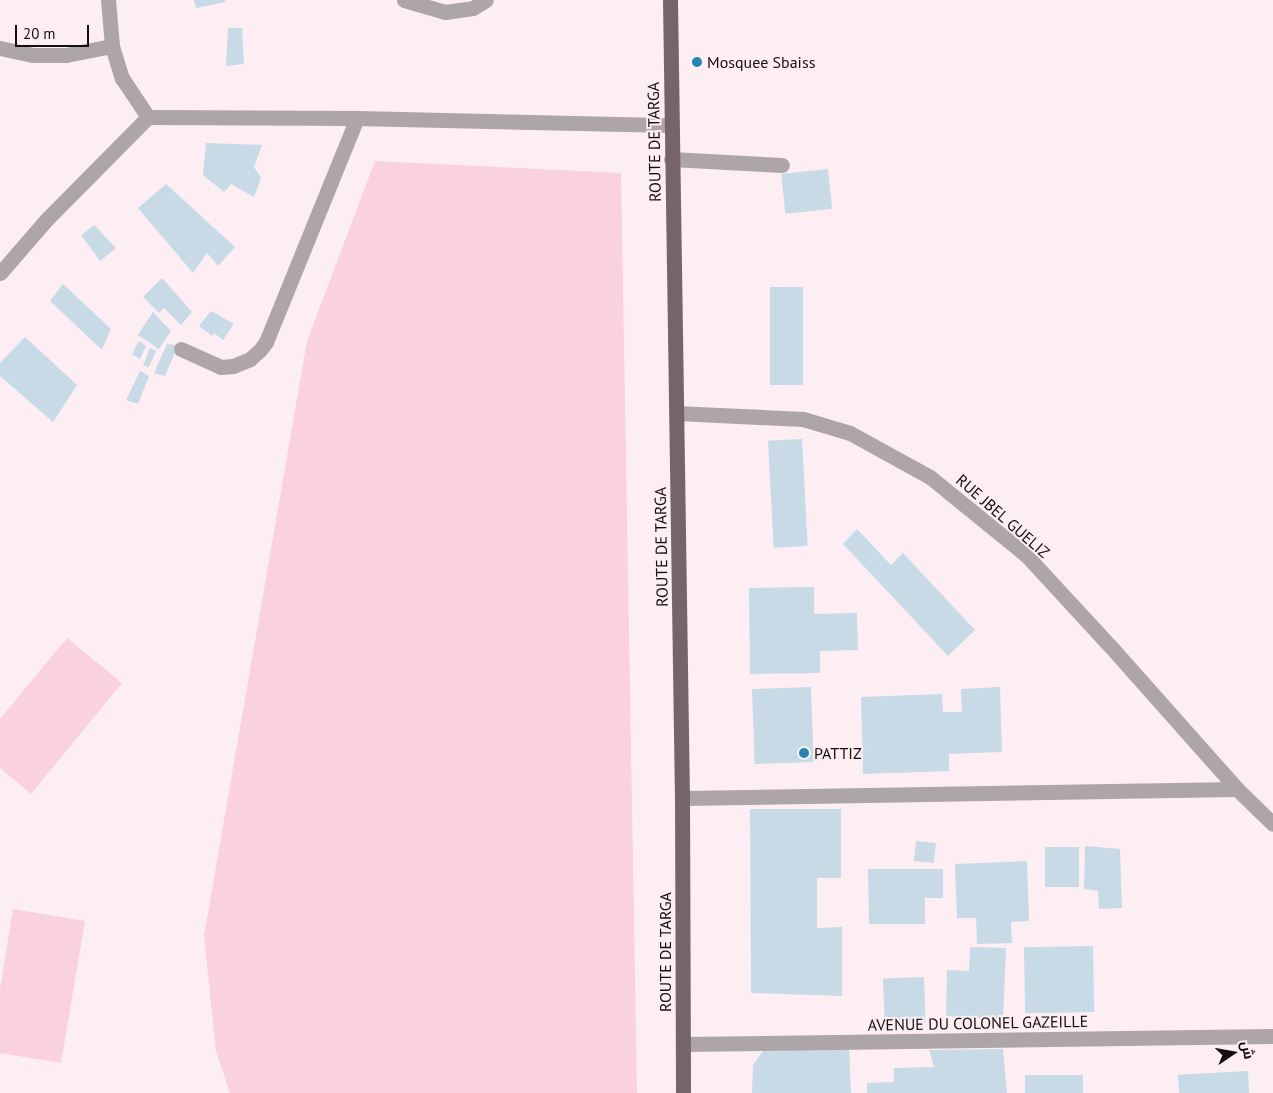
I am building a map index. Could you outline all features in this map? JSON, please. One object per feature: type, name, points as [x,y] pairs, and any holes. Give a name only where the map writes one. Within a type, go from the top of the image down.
[{"type":"main road","name":"ROUTE DE TARGA","points":[[670,0],[682,798],[683,1093]]},
{"type":"street","points":[[108,0],[112,46],[122,78],[148,117]]},
{"type":"street","points":[[404,0],[445,12],[473,8],[486,0]]},
{"type":"street","points":[[0,48],[33,54],[66,55],[112,46]]},
{"type":"street","points":[[0,273],[46,220],[148,117],[357,118],[671,125]]},
{"type":"street","points":[[181,349],[221,367],[233,366],[250,359],[260,350],[266,342],[357,118]]},
{"type":"street","points":[[671,159],[782,165]]},
{"type":"street","name":"RUE JBEL GUELIZ","points":[[676,413],[803,419],[850,433],[930,477],[1026,555],[1111,647],[1237,789],[1273,824]]},
{"type":"street","points":[[682,798],[1237,789]]},
{"type":"street","name":"AVENUE DU COLONEL GAZEILLE","points":[[683,1044],[1273,1036]]},
{"type":"shaded area","points":[[375,161],[621,173],[637,1093],[230,1093],[216,1051],[204,936],[307,341]]},
{"type":"shaded area","points":[[67,638],[122,683],[31,794],[0,768],[0,719]]},
{"type":"shaded area","points":[[13,909],[85,921],[61,1063],[0,1053],[0,989]]},
{"type":"building","points":[[194,0],[225,0],[226,2],[196,8]]},
{"type":"building","points":[[228,28],[242,28],[244,64],[226,66]]},
{"type":"building","points":[[206,143],[262,145],[254,167],[261,178],[254,197],[231,184],[224,192],[203,175]]},
{"type":"building","points":[[828,169],[832,209],[785,214],[781,174]]},
{"type":"building","points":[[166,184],[235,247],[218,266],[207,253],[193,273],[138,208]]},
{"type":"building","points":[[94,225],[116,248],[100,261],[81,235]]},
{"type":"building","points":[[162,278],[192,312],[181,325],[164,308],[159,313],[143,297]]},
{"type":"building","points":[[63,284],[111,329],[102,350],[50,301]]},
{"type":"building","points":[[770,287],[803,287],[803,385],[770,385]]},
{"type":"building","points":[[211,311],[234,324],[223,340],[214,333],[212,336],[199,326]]},
{"type":"building","points":[[153,312],[171,331],[159,349],[138,335]]},
{"type":"building","points":[[25,337],[77,385],[53,422],[0,376],[0,363]]},
{"type":"building","points":[[139,341],[146,346],[140,359],[132,354]]},
{"type":"building","points":[[167,344],[178,345],[165,376],[154,373]]},
{"type":"building","points":[[150,348],[156,351],[149,367],[143,366]]},
{"type":"building","points":[[140,371],[149,376],[138,404],[126,400]]},
{"type":"building","points":[[802,439],[808,546],[774,548],[768,441]]},
{"type":"building","points":[[857,529],[891,565],[903,553],[975,630],[948,656],[843,544]]},
{"type":"building","points":[[814,587],[814,614],[857,613],[858,650],[820,651],[820,673],[750,674],[749,588]]},
{"type":"building","points":[[811,687],[814,762],[755,764],[752,689]]},
{"type":"building","points":[[1000,687],[1002,752],[949,754],[949,771],[863,774],[861,697],[942,694],[943,712],[962,712],[961,689]]},
{"type":"building","points":[[750,809],[841,809],[841,878],[817,878],[817,928],[842,927],[842,996],[751,993]]},
{"type":"building","points":[[916,841],[936,843],[934,863],[914,861]]},
{"type":"building","points":[[1085,846],[1120,849],[1122,908],[1099,909],[1098,891],[1084,889]]},
{"type":"building","points":[[1045,847],[1079,847],[1079,887],[1045,887]]},
{"type":"building","points":[[1027,861],[1029,921],[1011,922],[1012,943],[977,944],[976,918],[957,918],[955,864]]},
{"type":"building","points":[[868,869],[943,869],[943,898],[925,898],[925,924],[869,924]]},
{"type":"building","points":[[1093,946],[1094,1012],[1025,1013],[1024,947]]},
{"type":"building","points":[[970,947],[1006,948],[1003,1019],[946,1016],[947,970],[969,971]]},
{"type":"building","points":[[924,977],[926,1023],[885,1024],[883,978]]},
{"type":"building","points":[[849,1047],[851,1093],[752,1093],[753,1065],[763,1051]]},
{"type":"building","points":[[1003,1049],[1007,1093],[867,1093],[867,1083],[894,1082],[894,1068],[934,1067],[929,1050]]},
{"type":"building","points":[[1248,1071],[1249,1093],[1179,1093],[1178,1075]]},
{"type":"building","points":[[1025,1075],[1083,1075],[1083,1093],[1025,1093]]},
{"type":"place","name":"Mosquee Sbaiss","points":[[697,62]]},
{"type":"place","name":"PATTIZ","points":[[804,753]]}]
